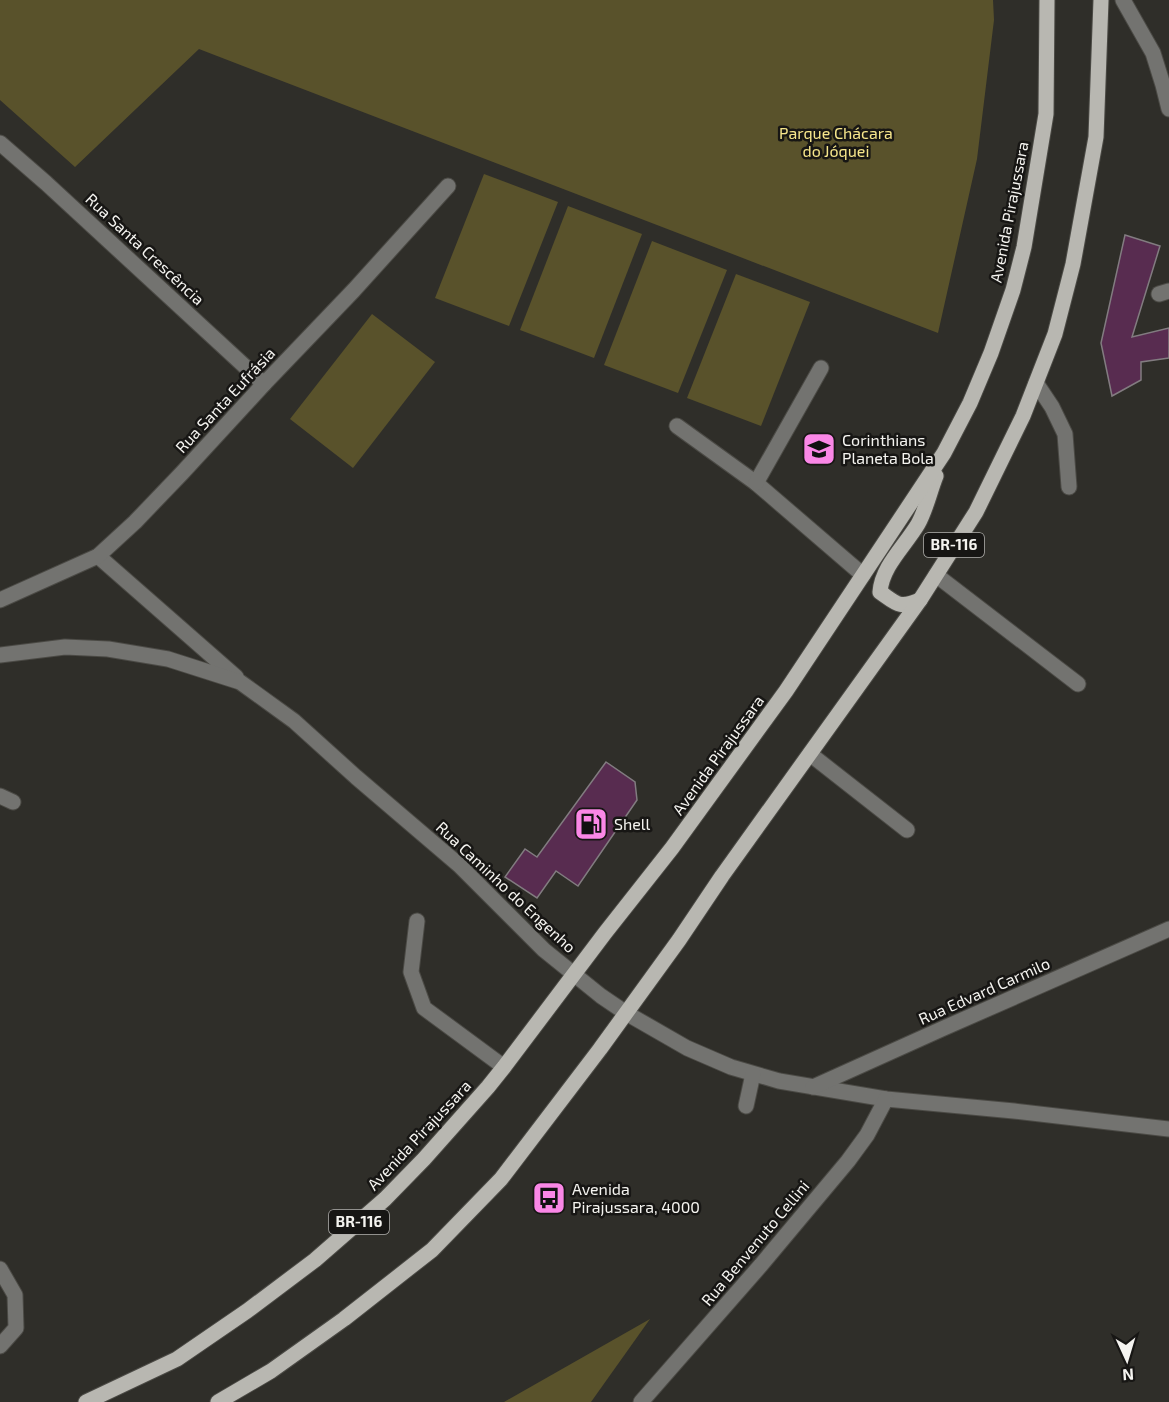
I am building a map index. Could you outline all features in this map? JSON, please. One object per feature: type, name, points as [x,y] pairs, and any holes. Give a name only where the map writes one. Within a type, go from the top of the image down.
[{"type":"main road","name":"Avenida Pirajussara","points":[[86,1402],[177,1359],[247,1311],[315,1260],[385,1199],[424,1159],[504,1067],[672,848],[786,692],[944,453],[970,403],[991,353],[1013,290],[1023,247],[1046,114],[1047,0]]},
{"type":"main road","name":"BR-116","points":[[218,1402],[271,1371],[344,1319],[432,1250],[501,1179],[680,940],[722,876],[920,600],[976,512],[1023,416],[1036,383],[1055,334],[1073,264],[1096,137],[1101,0]]},
{"type":"main road","points":[[920,600],[910,605],[900,605],[880,592],[880,583],[919,522],[944,453]]},
{"type":"street","points":[[1124,0],[1153,53],[1169,109]]},
{"type":"street","name":"Rua Santa Crescência","points":[[0,143],[264,384]]},
{"type":"street","name":"Rua Santa Eufrásia","points":[[0,600],[98,556],[143,514],[354,290],[448,186]]},
{"type":"street","points":[[756,483],[820,368]]},
{"type":"street","points":[[1036,383],[1052,407],[1065,434],[1069,487]]},
{"type":"street","points":[[677,426],[756,483],[863,575]]},
{"type":"street","points":[[98,556],[240,682]]},
{"type":"street","points":[[936,575],[1078,684]]},
{"type":"street","name":"Rua Caminho do Engenho","points":[[0,655],[65,647],[108,649],[168,659],[240,682],[294,721],[459,865],[544,950],[601,996],[687,1048],[731,1067],[779,1081],[886,1099],[1169,1129]]},
{"type":"street","points":[[810,754],[907,830]]},
{"type":"street","points":[[417,921],[411,972],[424,1008],[504,1067]]},
{"type":"street","name":"Rua Edvard Carmilo","points":[[813,1087],[1169,928]]},
{"type":"street","points":[[746,1106],[753,1074]]},
{"type":"street","name":"Rua Benvenuto Cellini","points":[[641,1402],[848,1161],[867,1135],[886,1099]]},
{"type":"street","points":[[0,1269],[15,1295],[16,1328],[0,1346]]},
{"type":"green space","name":"Parque Chácara do Jóquei","points":[[0,0],[993,0],[994,20],[977,159],[938,333],[199,49],[75,167],[0,100]]},
{"type":"green space","points":[[484,174],[558,202],[509,326],[435,298]]},
{"type":"green space","points":[[568,206],[642,234],[594,358],[520,330]]},
{"type":"green space","points":[[652,241],[727,270],[678,393],[604,365]]},
{"type":"green space","points":[[736,274],[810,302],[761,426],[687,398]]},
{"type":"green space","points":[[372,314],[435,362],[353,468],[290,419]]},
{"type":"green space","points":[[650,1319],[591,1402],[504,1402]]},
{"type":"building","points":[[1125,235],[1160,246],[1132,337],[1169,328],[1169,358],[1141,362],[1141,380],[1112,396],[1101,343]]},
{"type":"building","name":"Shell","points":[[606,762],[635,782],[637,800],[578,886],[556,871],[537,898],[505,877],[525,849],[537,857]]},
{"type":"place","name":"Corinthians Planeta Bola","points":[[819,449]]},
{"type":"place","name":"Shell","points":[[591,824]]},
{"type":"place","name":"Avenida Pirajussara, 4000","points":[[549,1198]]}]
